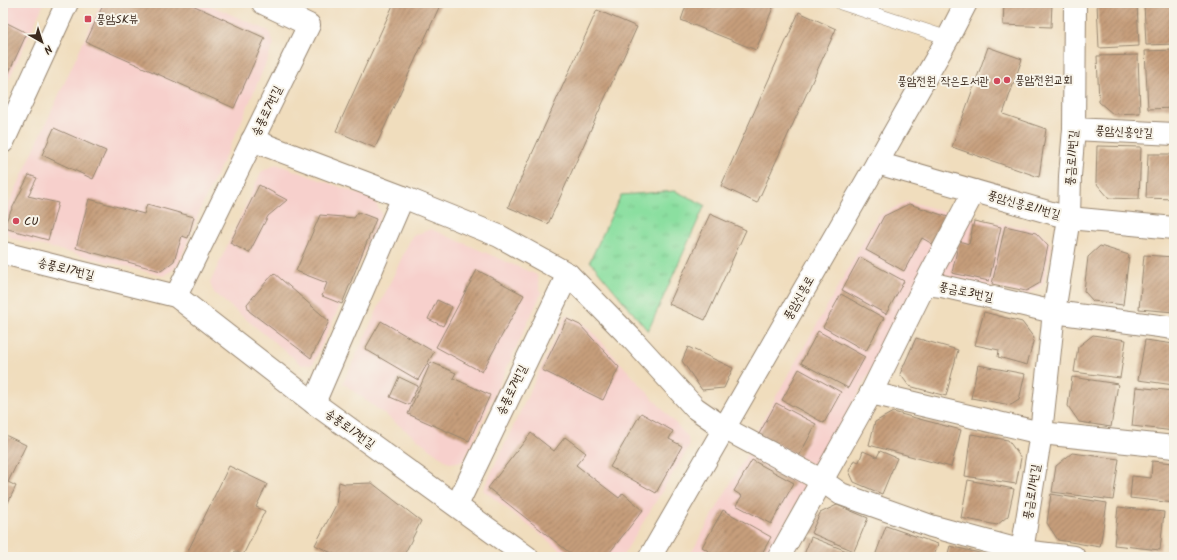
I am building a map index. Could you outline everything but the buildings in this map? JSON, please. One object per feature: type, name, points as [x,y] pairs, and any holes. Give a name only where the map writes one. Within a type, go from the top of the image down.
[{"type":"street","points":[[3,142],[67,3]]},
{"type":"street","name":"송풍로7번길","points":[[263,3],[309,25],[252,140],[403,197],[499,236],[568,274],[633,340],[695,408],[724,428],[821,480]]},
{"type":"street","name":"풍암신흥로","points":[[650,557],[877,163],[948,38],[966,3]]},
{"type":"street","name":"풍금로11번길","points":[[1022,554],[1041,433],[1054,312],[1069,218],[1070,176],[1074,129],[1075,3]]},
{"type":"street","name":"풍암신흥안길","points":[[1074,129],[1174,134]]},
{"type":"street","points":[[176,296],[252,140]]},
{"type":"street","name":"풍암신흥로11번길","points":[[877,163],[1069,218],[1174,228]]},
{"type":"street","points":[[925,284],[974,191]]},
{"type":"street","points":[[314,402],[403,197]]},
{"type":"street","name":"송풍로17번길","points":[[3,253],[176,296],[314,402],[527,557]]},
{"type":"street","name":"송풍로7번길","points":[[457,505],[568,274]]},
{"type":"street","name":"풍금로3번길","points":[[779,557],[871,393],[925,284],[942,286],[1054,312]]},
{"type":"street","points":[[1054,312],[1174,328]]},
{"type":"street","points":[[871,393],[1041,433],[1174,447]]},
{"type":"street","points":[[821,480],[841,494],[931,526],[1022,554],[1074,557]]},
{"type":"lane","points":[[841,3],[948,38]]},
{"type":"shaded area","points":[[3,3],[44,3],[3,92]]},
{"type":"shaded area","points":[[101,3],[205,3],[269,31],[274,44],[240,125],[201,208],[178,266],[164,276],[11,238],[3,226],[3,217]]},
{"type":"shaded area","points":[[276,164],[373,199],[382,214],[313,364],[302,365],[214,293],[210,283],[261,172]]},
{"type":"shaded area","points":[[908,201],[955,215],[818,468],[755,434],[878,216]]},
{"type":"shaded area","points":[[965,217],[1038,230],[1052,246],[1043,284],[1027,295],[936,274]]},
{"type":"shaded area","points":[[431,229],[537,275],[541,294],[464,461],[449,463],[343,383],[412,236]]},
{"type":"shaded area","points":[[566,315],[585,324],[688,437],[689,447],[622,557],[569,557],[483,490]]},
{"type":"shaded area","points":[[747,454],[806,487],[768,557],[689,557]]},
{"type":"green space","points":[[675,191],[705,205],[648,331],[590,261],[621,195]]},
{"type":"place","name":"풍암SK뷰","points":[[88,19]]},
{"type":"place","name":"풍암전원교회","points":[[1007,80]]},
{"type":"place","name":"풍암전원 작은도서관","points":[[997,81]]},
{"type":"place","name":"CU","points":[[16,221]]}]
